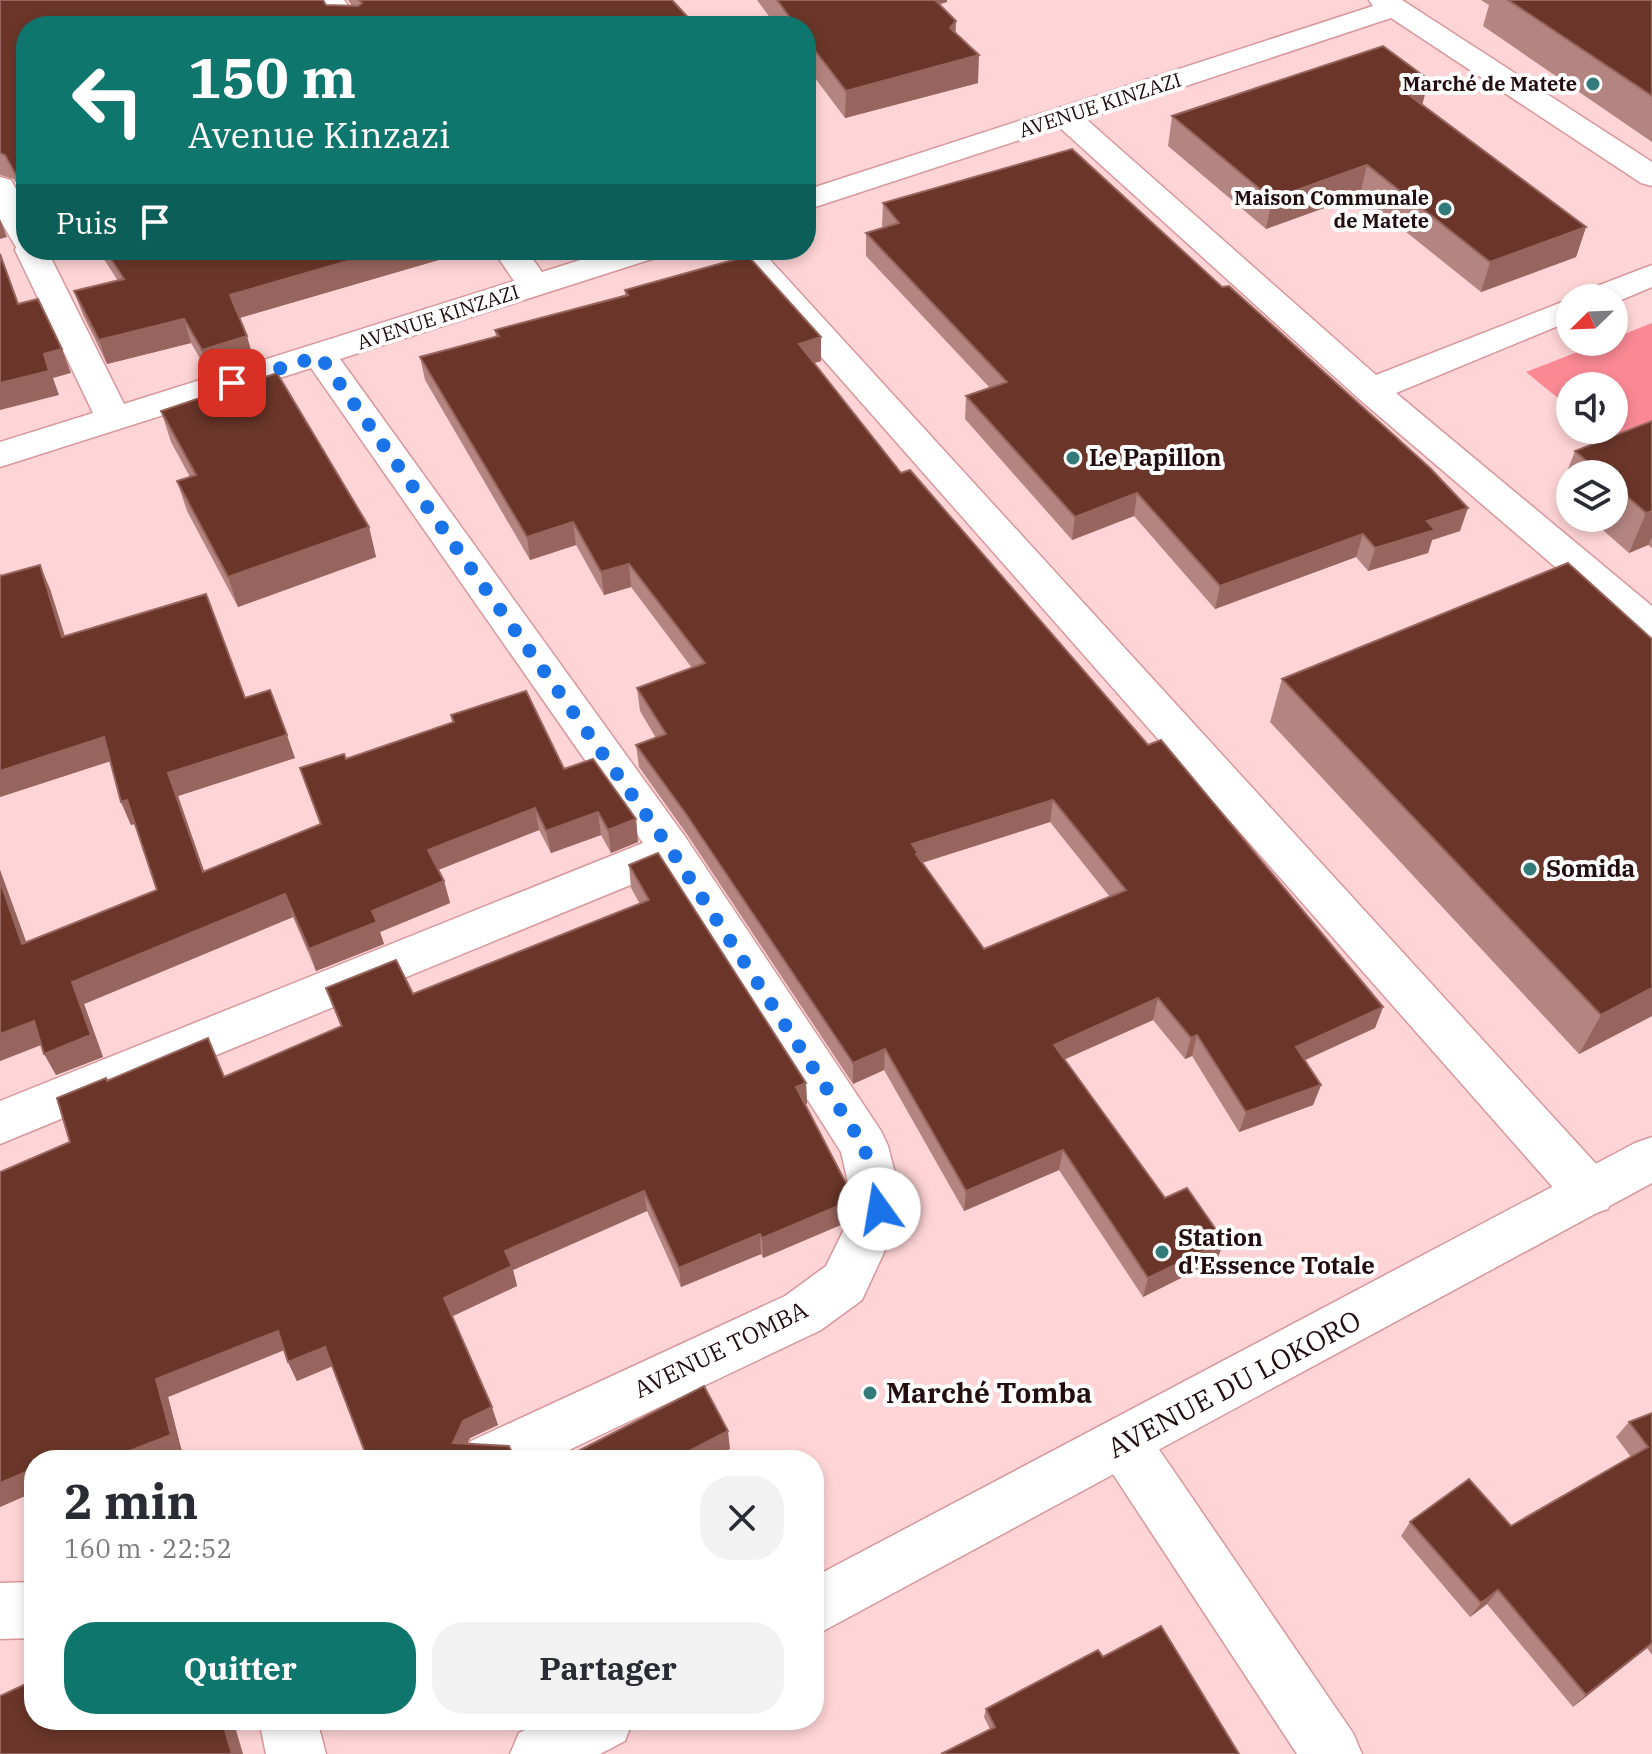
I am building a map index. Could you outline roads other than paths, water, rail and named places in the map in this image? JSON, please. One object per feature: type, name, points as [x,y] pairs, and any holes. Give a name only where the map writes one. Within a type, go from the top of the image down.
[{"type":"street","name":"AVENUE KINZAZI","points":[[816,197],[1066,117],[1389,4]]},
{"type":"street","points":[[1389,4],[1652,176]]},
{"type":"street","points":[[1066,117],[1371,390],[1652,628]]},
{"type":"street","points":[[0,187],[16,220]]},
{"type":"street","points":[[36,260],[114,420]]},
{"type":"street","points":[[516,260],[534,285]]},
{"type":"street","name":"AVENUE KINZAZI","points":[[0,455],[320,356],[614,260]]},
{"type":"street","points":[[752,260],[1590,1193]]},
{"type":"street","points":[[1628,285],[1652,275]]},
{"type":"street","points":[[1371,390],[1556,315]]},
{"type":"street","name":"AVENUE TOMBA","points":[[320,356],[671,850],[864,1146],[879,1209],[844,1283],[803,1313],[511,1450]]},
{"type":"street","points":[[0,1123],[671,850]]},
{"type":"street","name":"AVENUE DU LOKORO","points":[[824,1603],[1652,1158]]},
{"type":"street","points":[[1124,1444],[1332,1754]]},
{"type":"street","points":[[0,1611],[24,1610]]},
{"type":"street","points":[[290,1730],[296,1754]]},
{"type":"street","points":[[540,1754],[585,1730]]},
{"type":"place","name":"Marché de Matete","points":[[1593,84]]},
{"type":"place","name":"Maison Communale de Matete","points":[[1445,209]]},
{"type":"place","name":"Le Papillon","points":[[1073,458]]},
{"type":"place","name":"Somida","points":[[1530,869]]},
{"type":"place","name":"Station d'Essence Totale","points":[[1162,1252]]},
{"type":"place","name":"Marché Tomba","points":[[870,1393]]}]
